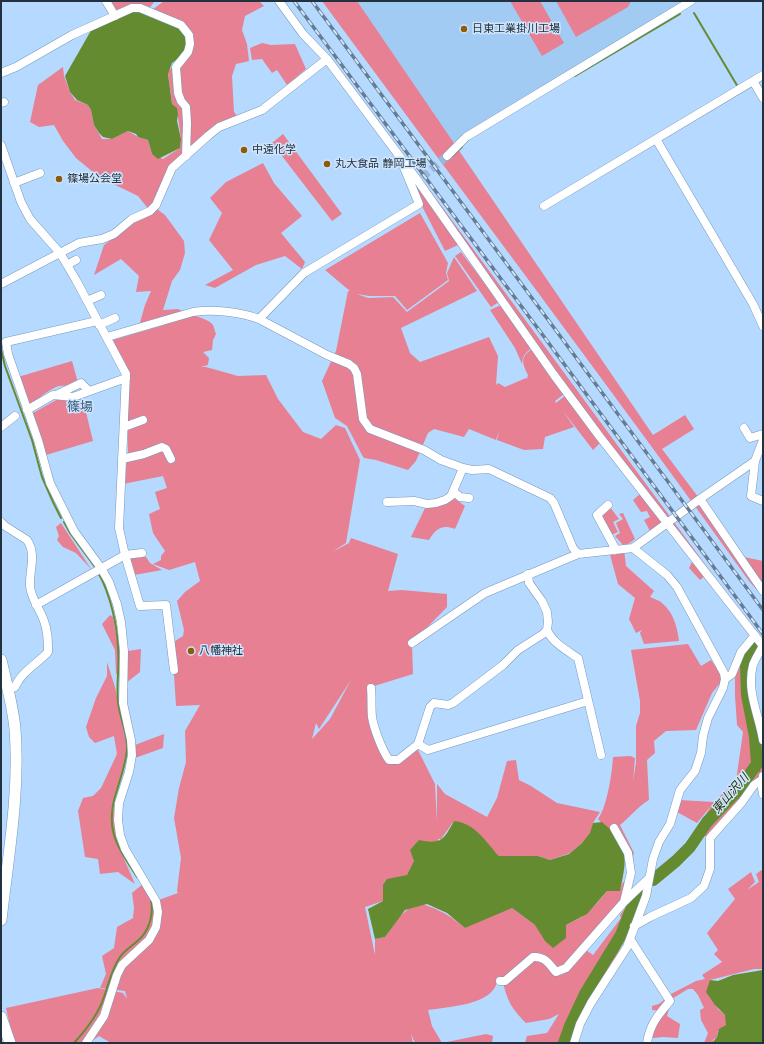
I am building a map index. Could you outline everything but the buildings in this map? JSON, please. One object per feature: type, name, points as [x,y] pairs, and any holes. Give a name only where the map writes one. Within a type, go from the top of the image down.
[{"type":"street","points":[[106,1],[115,16]]},
{"type":"street","points":[[279,1],[303,34],[326,59],[400,157],[600,437],[763,645],[753,664],[750,681],[752,699],[763,740]]},
{"type":"street","points":[[447,156],[466,137],[691,1]]},
{"type":"street","points":[[1,73],[16,67],[72,35],[132,8],[140,8],[181,25],[189,35],[190,44],[188,52],[176,68],[178,93],[181,101],[186,107],[186,156]]},
{"type":"street","points":[[1,284],[79,243],[114,234],[132,219],[150,211],[156,205],[172,168],[219,127],[262,110],[326,59]]},
{"type":"street","points":[[544,206],[763,75]]},
{"type":"street","points":[[753,81],[763,98]]},
{"type":"street","points":[[656,139],[753,304],[763,326]]},
{"type":"street","points":[[1,145],[21,202],[30,219],[60,253],[126,374],[119,528],[125,555],[140,606],[166,605],[174,670]]},
{"type":"street","points":[[259,319],[304,273],[419,204],[400,157]]},
{"type":"street","points":[[14,183],[40,173]]},
{"type":"street","points":[[67,266],[76,260]]},
{"type":"street","points":[[87,302],[101,295]]},
{"type":"street","points":[[107,337],[204,310],[248,315],[259,319],[327,355],[349,364],[354,368],[357,374],[363,419],[365,424],[370,429],[424,450],[441,460],[463,468],[472,470],[489,469],[550,498],[554,503],[573,548],[578,554]]},
{"type":"street","points":[[86,1043],[104,1016],[117,975],[122,965],[149,940],[156,927],[158,912],[156,901],[125,849],[120,835],[118,820],[119,803],[129,772],[132,755],[131,740],[123,704],[124,651],[121,622],[115,599],[109,582],[101,568],[74,532],[50,483],[27,410],[4,355],[6,342],[98,323],[115,318]]},
{"type":"street","points":[[27,410],[54,395],[73,397],[126,378]]},
{"type":"street","points":[[1,427],[15,416]]},
{"type":"street","points":[[124,427],[143,420]]},
{"type":"street","points":[[744,428],[750,438],[763,434]]},
{"type":"street","points":[[763,440],[751,496],[763,501]]},
{"type":"street","points":[[122,459],[144,454],[162,447],[166,449],[171,459]]},
{"type":"street","points":[[412,643],[485,593],[528,574],[578,554],[633,548],[758,459]]},
{"type":"street","points":[[387,502],[414,500],[427,504],[436,503],[451,496],[463,468]]},
{"type":"street","points":[[453,491],[460,497],[469,498]]},
{"type":"street","points":[[700,499],[763,591]]},
{"type":"street","points":[[608,505],[597,516],[616,550]]},
{"type":"street","points":[[1,522],[30,543],[33,561],[30,586],[36,605],[44,620],[48,638],[48,652],[40,661],[18,679],[15,687],[8,690]]},
{"type":"street","points":[[633,548],[667,575],[677,587],[726,679]]},
{"type":"street","points":[[36,605],[125,555],[142,553]]},
{"type":"street","points":[[528,574],[529,583],[542,601],[547,612],[547,630],[550,637],[557,644],[578,658],[601,755]]},
{"type":"street","points":[[372,688],[372,716],[385,755],[389,760],[398,760],[418,744],[430,707],[434,703],[453,703],[503,665],[518,650],[547,630]]},
{"type":"street","points":[[574,1043],[580,1024],[591,1003],[627,947],[646,896],[649,878],[659,842],[670,824],[680,790],[695,771],[701,753],[703,736],[708,718],[726,679],[732,674],[741,652],[755,635]]},
{"type":"street","points":[[1,660],[15,727],[16,782],[1,920]]},
{"type":"street","points":[[418,744],[428,750],[588,701]]},
{"type":"street","points":[[763,775],[763,794]]},
{"type":"street","points":[[634,926],[691,898],[704,886],[710,869],[710,838],[742,802],[754,785],[762,779]]},
{"type":"street","points":[[614,828],[628,853],[631,872],[624,902]]},
{"type":"street","points":[[500,981],[505,981],[533,957],[538,956],[546,960],[556,972],[566,968],[624,902],[649,878]]},
{"type":"street","points":[[630,939],[670,1001],[655,1018],[649,1032],[647,1043]]},
{"type":"street","points":[[1,1017],[10,1043]]},
{"type":"shaded area","points":[[108,1],[155,1],[147,11],[117,15]]},
{"type":"shaded area","points":[[164,1],[259,1],[264,6],[245,16],[242,30],[247,44],[249,61],[236,64],[232,76],[234,112],[238,117],[181,159],[150,211],[138,196],[99,177],[76,158],[63,141],[54,125],[39,127],[30,122],[38,85],[63,67],[64,76],[70,92],[75,100],[88,105],[91,110],[94,125],[102,139],[112,139],[128,131],[138,137],[148,140],[152,154],[163,159],[180,148],[181,139],[177,110],[172,104],[168,72],[183,53],[185,48],[185,38],[152,10]]},
{"type":"shaded area","points":[[322,1],[357,1],[653,435],[685,415],[694,429],[662,449],[699,498],[763,593],[763,597],[749,581],[590,363]]},
{"type":"shaded area","points":[[338,1],[679,1],[680,2],[445,147]]},
{"type":"shaded area","points":[[510,1],[540,1],[564,43],[542,56]]},
{"type":"shaded area","points":[[556,1],[631,1],[628,7],[576,37]]},
{"type":"shaded area","points":[[140,10],[175,25],[183,32],[185,40],[184,54],[172,63],[168,74],[172,104],[177,108],[178,114],[177,121],[181,139],[180,148],[158,159],[152,154],[148,140],[138,137],[136,134],[128,131],[112,139],[103,137],[94,125],[91,110],[88,105],[77,100],[70,92],[65,76],[93,27],[132,11]]},
{"type":"shaded area","points":[[262,43],[271,45],[295,44],[306,69],[287,85],[277,70],[272,73],[262,59],[252,60],[250,48]]},
{"type":"shaded area","points":[[283,134],[342,214],[332,221],[272,143]]},
{"type":"shaded area","points":[[263,163],[274,183],[302,216],[281,233],[305,262],[302,269],[285,256],[256,265],[215,288],[205,285],[233,270],[209,240],[222,213],[210,198],[226,182]]},
{"type":"shaded area","points":[[423,181],[763,643],[759,649],[752,696],[763,744],[763,775],[710,838],[697,833],[698,827],[711,806],[697,823],[677,812],[679,800],[714,802],[736,781],[743,732],[737,725],[735,676],[741,662],[754,642],[705,576],[700,580],[689,568],[693,560],[576,402],[475,259]]},
{"type":"shaded area","points":[[419,187],[458,245],[445,251],[423,208],[417,189]]},
{"type":"shaded area","points":[[157,209],[165,215],[184,241],[185,253],[180,270],[172,281],[163,310],[178,309],[202,318],[213,325],[216,334],[213,340],[212,350],[203,352],[209,358],[208,365],[201,367],[238,376],[266,375],[278,399],[303,432],[321,439],[336,425],[345,428],[360,460],[346,543],[332,552],[349,543],[351,538],[398,554],[388,591],[402,590],[447,594],[447,607],[412,643],[413,674],[371,687],[373,717],[389,760],[416,746],[435,784],[437,822],[437,784],[445,794],[487,817],[497,798],[507,761],[516,760],[519,780],[557,803],[600,812],[593,823],[591,833],[582,843],[570,853],[550,860],[538,856],[499,856],[489,846],[454,821],[441,839],[438,839],[438,841],[383,901],[365,907],[375,955],[375,939],[385,937],[398,918],[416,902],[442,912],[465,928],[488,912],[512,908],[535,925],[566,925],[582,917],[607,891],[619,891],[623,882],[630,882],[624,902],[583,948],[593,955],[621,918],[620,915],[641,888],[642,891],[611,972],[574,1043],[525,1043],[527,1036],[547,1033],[559,1014],[549,1019],[526,1023],[511,1005],[505,990],[503,983],[512,976],[497,981],[494,989],[488,995],[479,1000],[457,1006],[428,1010],[432,1026],[442,1043],[415,1043],[411,1034],[413,1043],[111,1043],[99,1036],[89,1043],[14,1043],[6,1008],[98,988],[123,993],[127,999],[125,991],[100,988],[106,974],[102,956],[114,948],[117,927],[133,918],[134,907],[132,893],[144,883],[156,901],[178,893],[181,858],[174,818],[179,788],[186,762],[185,731],[200,705],[176,706],[172,643],[183,636],[184,630],[177,601],[185,592],[200,581],[195,562],[169,570],[153,564],[161,560],[161,556],[165,551],[153,533],[149,514],[160,509],[155,492],[167,488],[163,476],[123,484],[128,455],[127,373],[113,340],[164,325],[164,321],[139,326],[151,291],[136,292],[139,276],[121,259],[94,275],[104,245],[133,223]],"holes":[[[351,680],[330,719],[312,739],[316,723],[319,729]]]},
{"type":"shaded area","points":[[420,213],[448,263],[446,273],[448,280],[407,310],[395,296],[369,296],[357,294],[368,298],[393,297],[407,312],[449,281],[447,273],[454,257],[477,291],[401,328],[410,353],[420,362],[489,337],[498,356],[496,385],[498,383],[505,387],[526,378],[527,379],[528,375],[523,364],[523,360],[525,355],[532,349],[564,394],[555,401],[556,403],[566,395],[601,442],[593,450],[563,411],[574,427],[545,437],[543,449],[524,450],[497,440],[499,432],[496,440],[469,429],[464,437],[434,429],[428,433],[416,461],[408,470],[376,460],[364,458],[347,426],[335,418],[322,381],[336,351],[348,291],[350,291],[325,270]]},
{"type":"shaded area","points":[[461,252],[499,302],[491,307],[455,256]]},
{"type":"shaded area","points":[[501,305],[532,348],[525,354],[522,364],[515,348],[490,310]]},
{"type":"shaded area","points":[[72,361],[77,383],[56,387],[32,404],[28,403],[18,377]]},
{"type":"shaded area","points":[[67,394],[86,401],[89,404],[86,412],[93,441],[46,455],[33,413]]},
{"type":"shaded area","points":[[640,494],[661,520],[661,525],[650,531],[644,520],[650,517],[647,511],[641,512],[633,500]]},
{"type":"shaded area","points":[[451,496],[465,506],[455,529],[446,527],[439,528],[429,540],[411,537],[427,504]]},
{"type":"shaded area","points":[[610,507],[619,519],[613,522],[618,532],[611,535],[599,516]]},
{"type":"shaded area","points":[[623,513],[635,539],[627,545],[623,545],[615,536],[620,533],[616,523],[623,519],[619,514]]},
{"type":"shaded area","points":[[61,523],[91,569],[76,553],[63,547],[57,540],[59,536],[56,527]]},
{"type":"shaded area","points":[[624,549],[626,566],[654,591],[650,597],[661,602],[669,611],[676,625],[679,641],[644,644],[640,633],[642,630],[636,633],[629,619],[635,598],[618,584],[609,551]]},
{"type":"shaded area","points":[[128,557],[146,557],[150,563],[162,570],[134,575]]},
{"type":"shaded area","points":[[744,557],[763,561],[763,583],[761,585]]},
{"type":"shaded area","points":[[110,615],[113,617],[117,640],[120,673],[116,674],[115,650],[102,624]]},
{"type":"shaded area","points":[[688,644],[701,666],[711,660],[721,675],[721,682],[712,693],[696,730],[666,731],[654,741],[655,753],[647,760],[649,800],[620,825],[634,853],[631,863],[614,837],[598,819],[606,798],[613,757],[630,756],[635,758],[633,781],[636,763],[636,726],[640,713],[640,701],[631,650]]},
{"type":"shaded area","points":[[141,649],[140,672],[126,683],[128,651]]},
{"type":"shaded area","points":[[107,662],[115,687],[127,747],[125,763],[113,804],[117,843],[135,884],[118,872],[100,874],[98,859],[85,857],[78,811],[83,798],[93,796],[101,788],[117,754],[114,736],[95,743],[89,737],[86,727],[96,698],[107,676]]},
{"type":"shaded area","points":[[164,734],[163,748],[135,758],[135,745]]},
{"type":"shaded area","points":[[454,821],[461,822],[474,829],[499,856],[538,856],[550,860],[569,854],[582,843],[590,833],[593,823],[602,822],[616,835],[623,845],[625,858],[620,891],[607,891],[587,914],[566,925],[566,938],[553,948],[545,941],[535,925],[512,908],[465,928],[447,913],[427,904],[405,910],[385,937],[375,939],[368,909],[383,901],[383,885],[387,879],[407,875],[414,861],[410,850],[419,840],[433,842],[438,841],[445,836]]},
{"type":"shaded area","points":[[763,869],[763,969],[754,969],[710,980],[716,1006],[725,1015],[726,1025],[718,1031],[717,1037],[713,1040],[713,1043],[704,1043],[708,1033],[701,1020],[700,1010],[704,1008],[698,995],[693,989],[688,989],[670,1000],[669,995],[696,981],[705,979],[702,975],[722,962],[714,954],[718,950],[707,933],[735,899],[728,889],[751,872],[755,882],[747,890],[759,882],[756,874]]},
{"type":"shaded area","points":[[763,970],[763,1043],[712,1043],[717,1037],[719,1029],[726,1025],[725,1015],[715,1005],[706,992],[710,980],[718,981],[733,975]]},
{"type":"shaded area","points":[[664,1000],[667,1000],[669,1009],[667,1016],[680,1024],[678,1038],[650,1037],[661,1011],[652,1010],[652,1006],[659,1004]]},
{"type":"shaded area","points":[[486,1034],[493,1036],[492,1043],[442,1043]]},
{"type":"waterway","points":[[694,13],[738,87]]},
{"type":"waterway","points":[[575,76],[680,14]]},
{"type":"waterway","points":[[452,156],[462,147]]},
{"type":"waterway","points":[[1,349],[5,366],[32,440],[42,477],[61,518]]},
{"type":"waterway","points":[[64,522],[70,533],[95,567]]},
{"type":"waterway","points":[[99,574],[110,600],[116,629],[118,654],[118,701],[127,743],[124,765],[113,804],[112,826],[118,845],[137,877]]},
{"type":"waterway","name":"東山沢川","points":[[653,880],[690,847],[707,822],[738,790],[757,764],[755,737],[747,695],[746,665],[756,642]]},
{"type":"waterway","name":"東山沢川","points":[[757,764],[759,771]]},
{"type":"waterway","name":"東山沢川","points":[[564,1043],[585,994],[621,935],[636,897],[642,889]]},
{"type":"waterway","points":[[74,1043],[95,1016],[104,997],[112,972],[120,957],[141,937],[146,930],[151,917],[151,899]]},
{"type":"tunnel","points":[[413,185],[447,156]]},
{"type":"railway","points":[[294,1],[763,634]]},
{"type":"railway","points":[[312,1],[763,610]]},
{"type":"place","name":"日東工業掛川工場","points":[[464,29]]},
{"type":"place","name":"中遠化学","points":[[244,150]]},
{"type":"place","name":"丸大食品 静岡工場","points":[[327,164]]},
{"type":"place","name":"篠場公会堂","points":[[59,179]]},
{"type":"place","name":"八幡神社","points":[[191,651]]},
{"type":"district","name":"篠場","points":[[80,408]]}]
